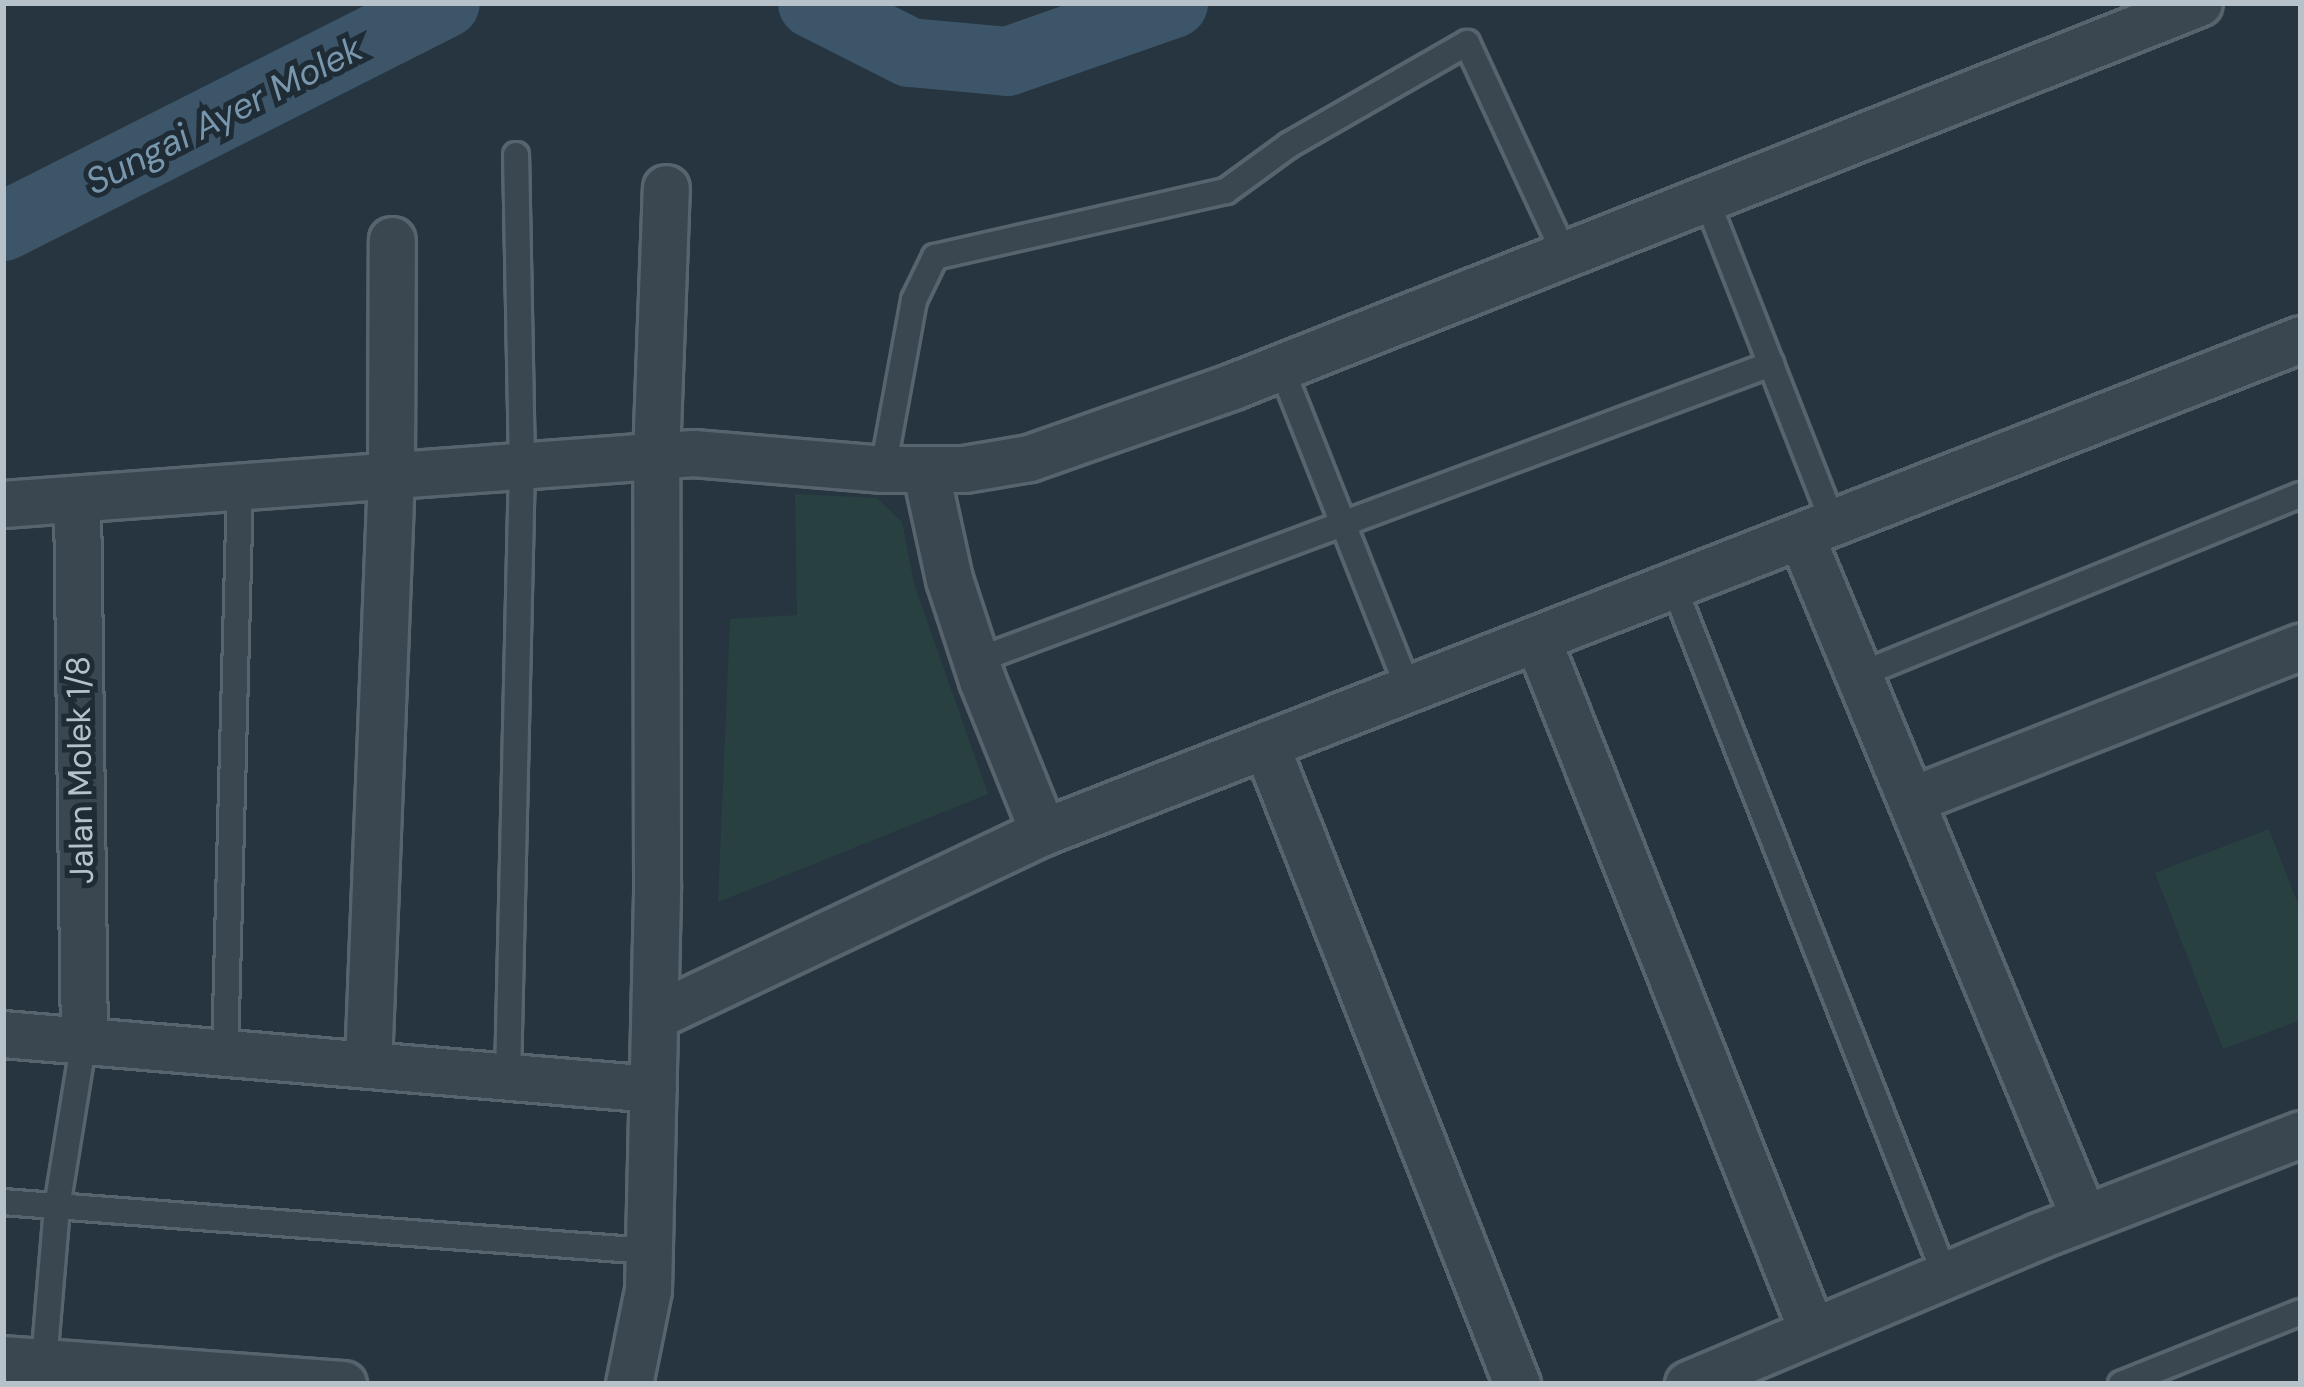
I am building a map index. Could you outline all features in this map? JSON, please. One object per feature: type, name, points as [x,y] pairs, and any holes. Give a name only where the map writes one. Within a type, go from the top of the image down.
[{"type":"street","points":[[3,504],[656,457],[765,456],[904,469],[964,469],[1029,458],[1281,367],[2199,3]]},
{"type":"street","points":[[629,1384],[648,1290],[655,1016],[656,457],[666,188]]},
{"type":"street","points":[[368,1065],[391,475],[392,240]]},
{"type":"street","points":[[655,1016],[1043,832],[2301,339]]},
{"type":"street","points":[[904,469],[1043,832]]},
{"type":"street","name":"Jalan Molek 1/8","points":[[77,499],[84,1041]]},
{"type":"street","points":[[1817,530],[1859,675],[2084,1218]]},
{"type":"street","points":[[1538,641],[1812,1331]]},
{"type":"street","points":[[1911,800],[2301,646]]},
{"type":"street","points":[[1266,746],[1516,1384]]},
{"type":"street","points":[[3,1034],[653,1089]]},
{"type":"street","points":[[1688,1384],[2084,1218],[2301,1134]]},
{"type":"street","points":[[23,1361],[343,1384]]},
{"type":"lane","points":[[904,469],[914,300],[935,257],[1226,191],[1288,145],[1467,43],[1564,253]]},
{"type":"lane","points":[[508,1077],[522,465],[516,155]]},
{"type":"lane","points":[[1705,196],[1771,364],[1817,530]]},
{"type":"lane","points":[[975,661],[1345,527],[1771,364]]},
{"type":"lane","points":[[1281,367],[1409,691]]},
{"type":"lane","points":[[225,1053],[240,489]]},
{"type":"lane","points":[[1859,675],[2301,495]]},
{"type":"lane","points":[[1674,587],[1945,1275]]},
{"type":"lane","points":[[23,1361],[56,1208],[84,1041]]},
{"type":"lane","points":[[3,1202],[647,1251]]},
{"type":"lane","points":[[2121,1384],[2301,1312]]},
{"type":"green space","points":[[795,494],[877,498],[902,522],[914,584],[988,794],[718,902],[730,619],[797,615]]},
{"type":"green space","points":[[2269,829],[2301,912],[2301,1020],[2223,1049],[2155,873]]},
{"type":"waterway","name":"Sungai Ayer Molek","points":[[3,226],[445,3]]},
{"type":"waterway","name":"Sungai Ayer Molek","points":[[812,3],[909,52],[1007,61],[1173,3]]}]
